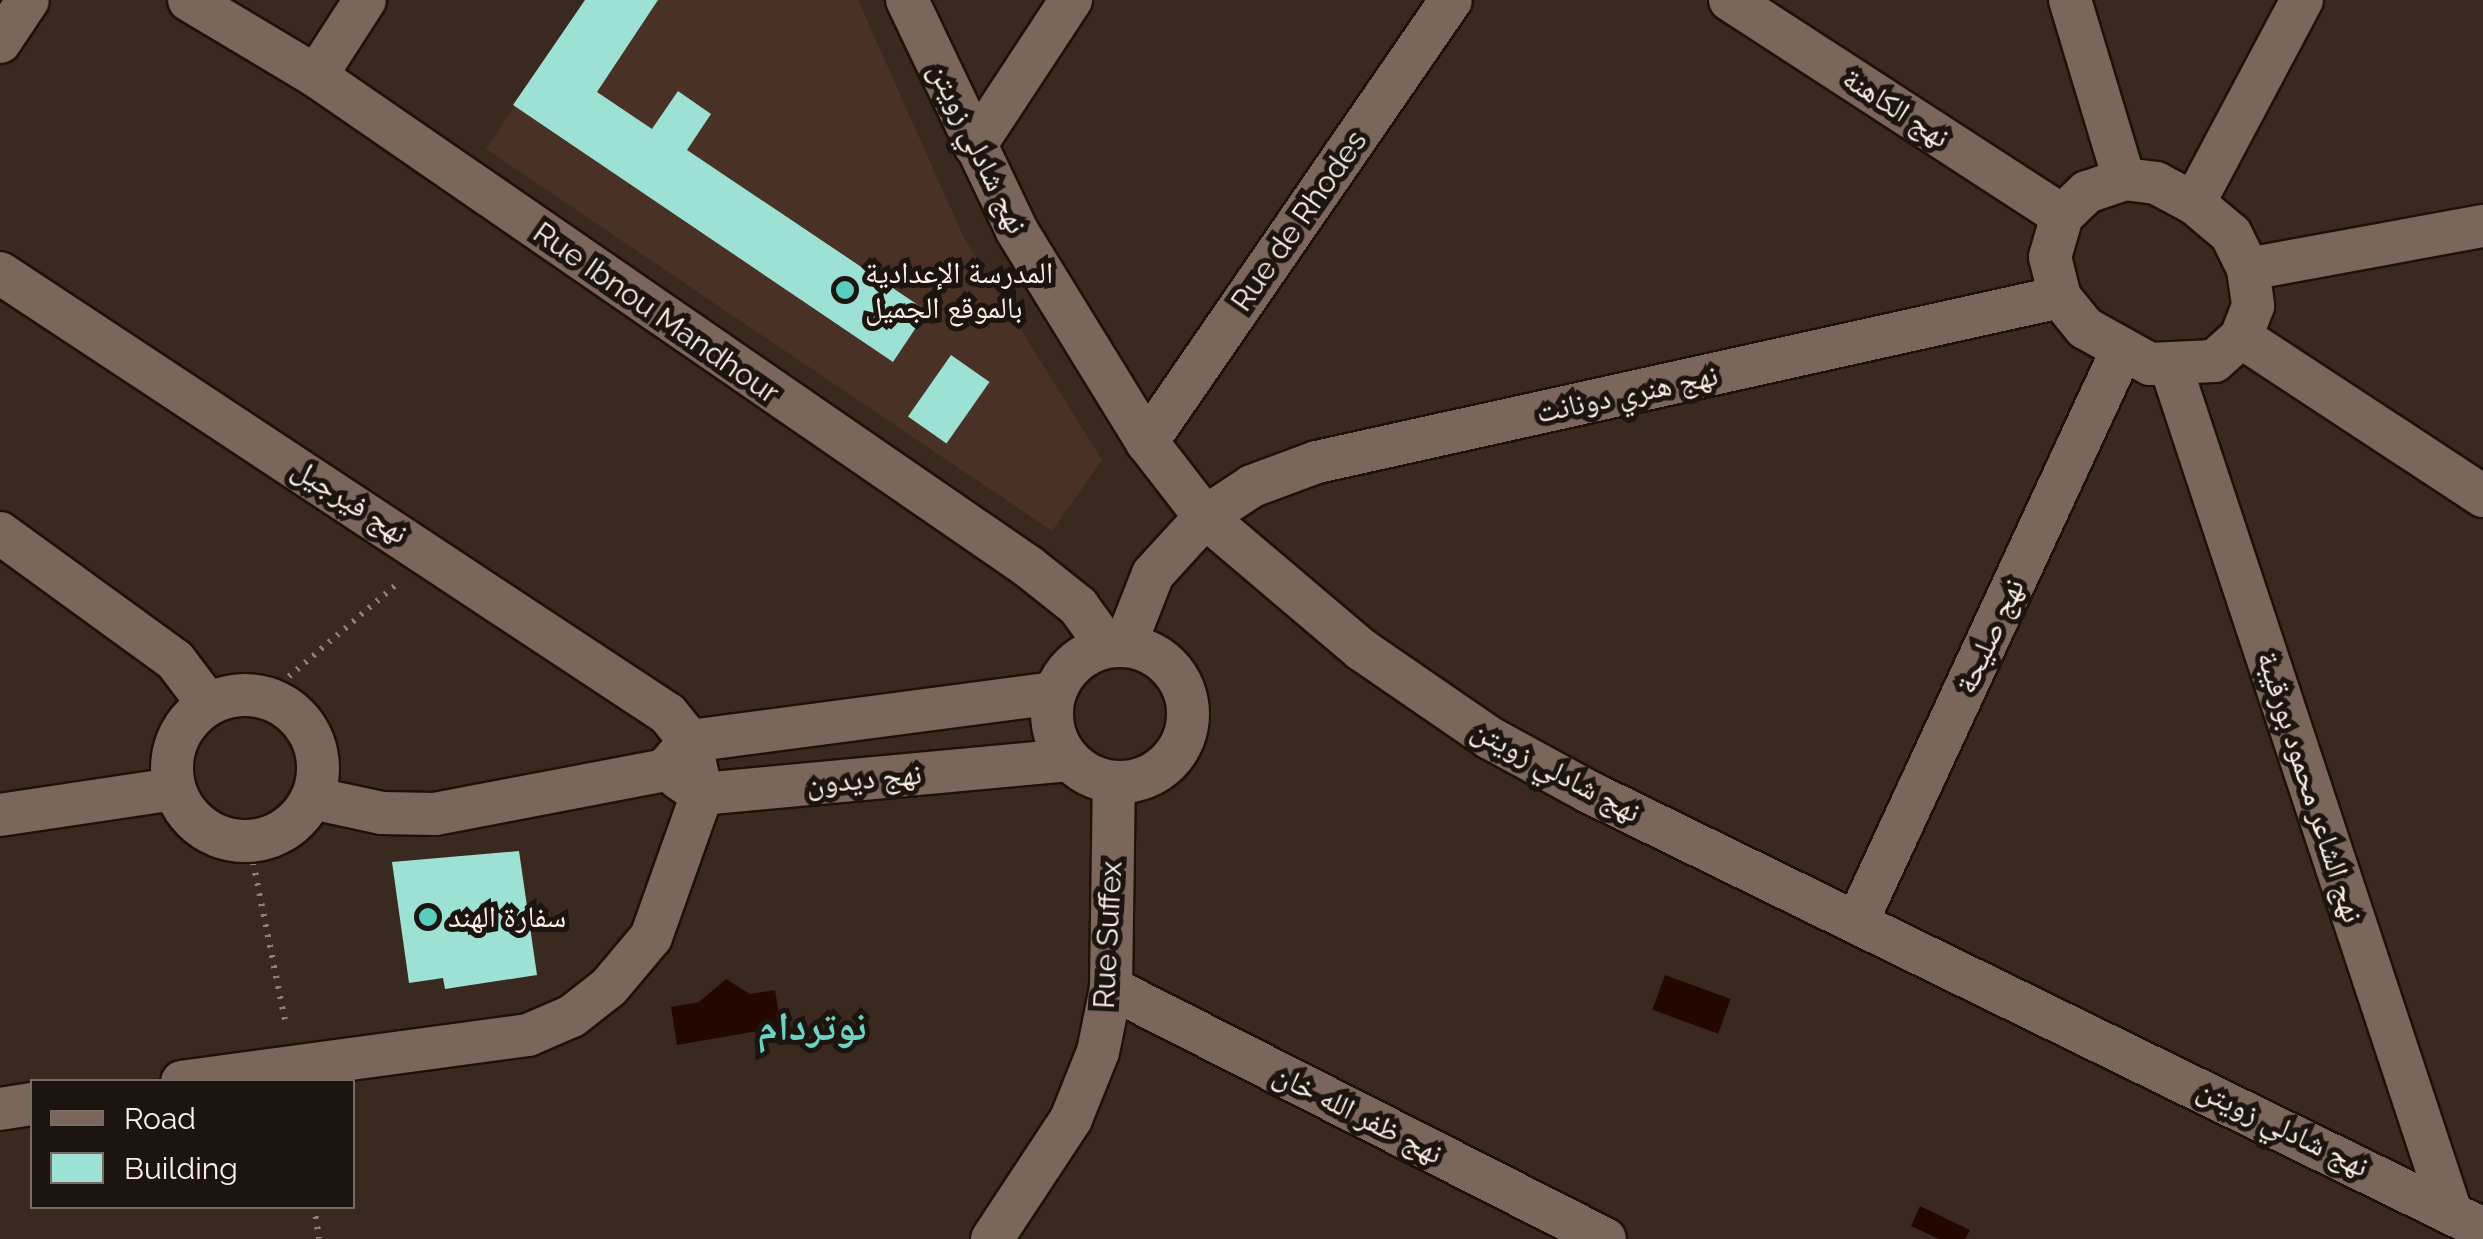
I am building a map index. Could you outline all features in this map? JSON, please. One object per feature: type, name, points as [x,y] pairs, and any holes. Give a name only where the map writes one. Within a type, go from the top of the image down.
[{"type":"street","points":[[0,42],[28,0]]},
{"type":"street","name":"Rue Ibnou Mandhour","points":[[188,0],[316,76],[1029,567],[1078,606],[1116,646]]},
{"type":"street","points":[[316,76],[365,0]]},
{"type":"street","name":"نهج شادلي زويتن","points":[[907,0],[975,146],[1063,314],[1147,442],[1205,517],[1362,650],[1490,738],[1857,922],[2472,1212]]},
{"type":"street","points":[[975,146],[1072,0]]},
{"type":"street","name":"Rue de Rhodes","points":[[1147,442],[1451,0]]},
{"type":"street","name":"نهج الكاهنة","points":[[1730,0],[2062,216]]},
{"type":"street","points":[[2070,0],[2124,178]]},
{"type":"street","points":[[2194,202],[2302,0]]},
{"type":"street","points":[[2124,178],[2156,183],[2194,202],[2232,234],[2248,269],[2253,306],[2241,336],[2214,361],[2150,364],[2086,328],[2060,297],[2050,257],[2062,216],[2087,192],[2124,178]]},
{"type":"street","points":[[2248,269],[2483,226]]},
{"type":"street","name":"نهج فيرجيل","points":[[0,272],[634,689],[677,756]]},
{"type":"street","name":"نهج هنري دونانت","points":[[1116,646],[1153,574],[1205,517],[1252,486],[1318,462],[2060,297]]},
{"type":"street","points":[[2241,336],[2483,496]]},
{"type":"street","name":"نهج صليحة","points":[[1857,922],[2122,350]]},
{"type":"street","name":"نهج الشاعر محمود بورقيبة","points":[[2170,364],[2472,1212]]},
{"type":"street","points":[[9,551],[175,660],[208,704]]},
{"type":"street","points":[[1116,646],[1165,662],[1179,678],[1188,719],[1171,759],[1135,780],[1114,782],[1069,760],[1056,740],[1054,693],[1075,663],[1116,646]]},
{"type":"street","name":"نهج ديدون","points":[[312,798],[382,813],[435,814],[677,756],[1054,693]]},
{"type":"street","points":[[226,696],[266,697],[288,708],[316,749],[312,798],[287,828],[250,842],[202,829],[174,788],[176,740],[208,704],[226,696]]},
{"type":"street","points":[[201,1079],[528,1035],[572,1016],[609,987],[651,937],[702,794],[677,756]]},
{"type":"street","name":"نهج ديدون","points":[[702,794],[1069,760]]},
{"type":"street","name":"Rue Suffex","points":[[992,1239],[1072,1119],[1098,1052],[1111,988],[1114,782]]},
{"type":"street","points":[[0,816],[174,788]]},
{"type":"street","name":"نهج ظفر الله خان","points":[[1111,988],[1605,1239]]},
{"type":"street","points":[[0,1109],[30,1104]]},
{"type":"path","points":[[266,697],[433,554]]},
{"type":"path","points":[[250,842],[294,1064]]},
{"type":"path","points":[[314,1209],[319,1239]]},
{"type":"shaded area","name":"المدرسة الإعدادية بالموقع الجميل","points":[[585,0],[858,0],[964,238],[1102,460],[1052,531],[486,149]]},
{"type":"shaded area","points":[[1665,975],[1731,999],[1718,1034],[1652,1010]]},
{"type":"shaded area","points":[[726,979],[750,994],[775,990],[781,1027],[677,1045],[671,1007],[699,1002]]},
{"type":"shaded area","points":[[1920,1206],[1970,1230],[1965,1239],[1939,1239],[1911,1226]]},
{"type":"building","points":[[585,0],[658,0],[597,92],[652,129],[678,91],[711,114],[687,150],[927,311],[893,362],[513,105]]},
{"type":"building","points":[[951,355],[990,382],[946,443],[908,416]]},
{"type":"building","points":[[519,851],[537,975],[445,989],[443,978],[409,983],[392,862]]},
{"type":"place","name":"المدرسة الإعدادية بالموقع الجميل","points":[[845,290]]},
{"type":"place","name":"سفارة الهند","points":[[428,917]]},
{"type":"district","name":"نوتردام","points":[[812,1026]]}]
